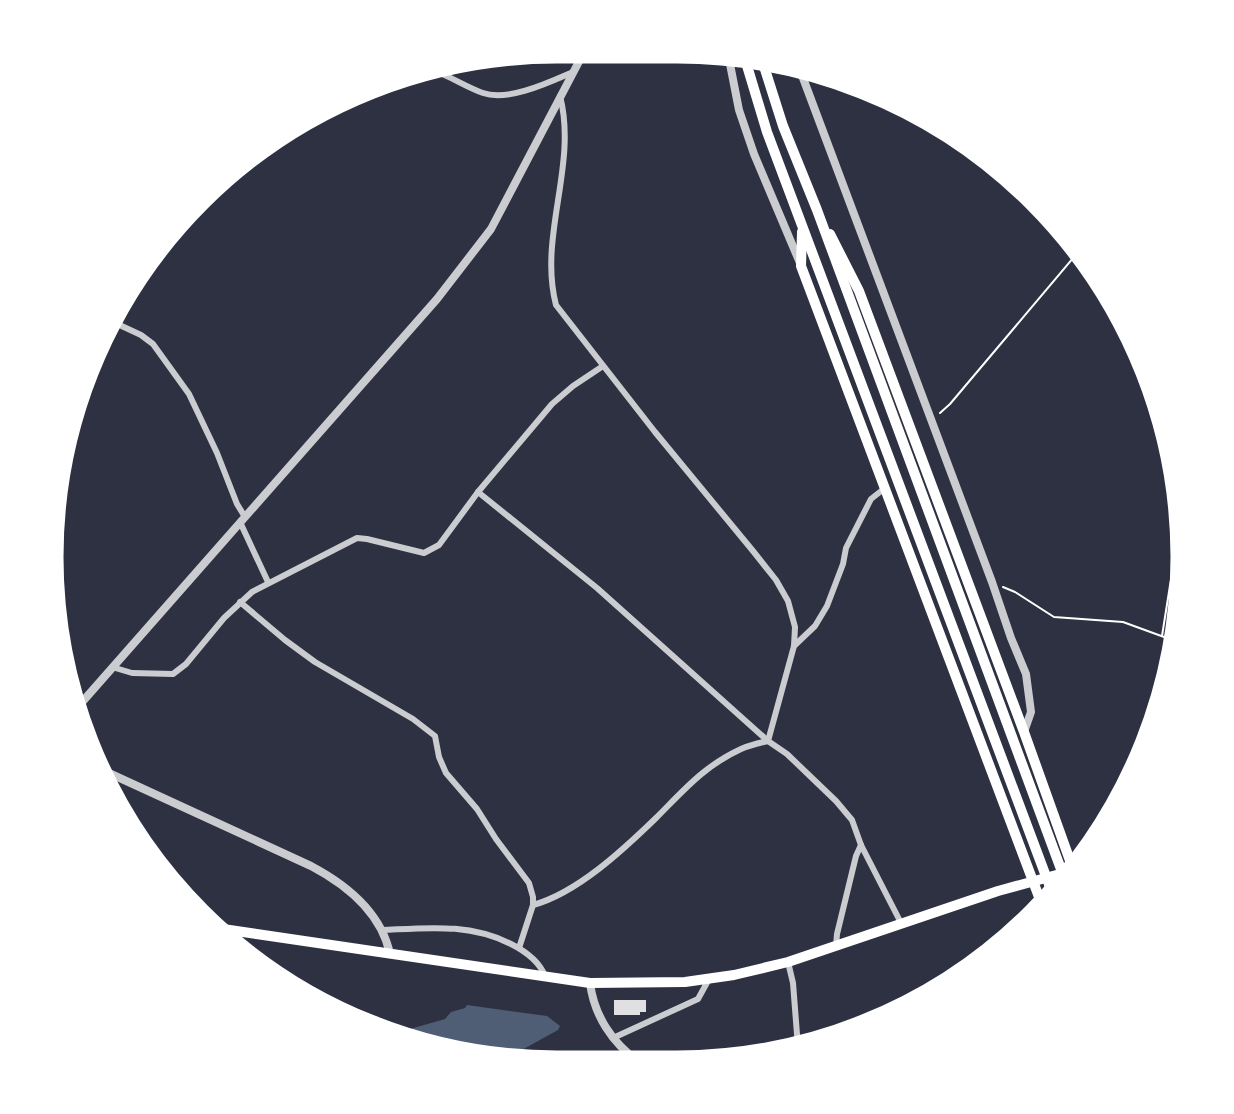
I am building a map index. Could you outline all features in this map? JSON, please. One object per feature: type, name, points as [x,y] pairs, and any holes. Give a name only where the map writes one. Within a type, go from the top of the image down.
[{"type":"main road","points":[[747,67],[767,132],[1049,885]]},
{"type":"main road","points":[[765,70],[783,126],[817,210],[1061,870]]},
{"type":"main road","points":[[817,210],[859,291],[1024,732],[1069,861]]},
{"type":"main road","points":[[802,223],[801,266],[1039,895]]},
{"type":"main road","points":[[230,930],[590,983],[661,983],[709,979],[788,962],[901,923],[1058,873]]},
{"type":"street","points":[[83,701],[437,299],[466,263],[491,229],[578,62]]},
{"type":"street","points":[[730,65],[739,110],[754,154],[801,266]]},
{"type":"street","points":[[443,75],[484,93],[508,95],[546,84],[573,72]]},
{"type":"street","points":[[803,78],[1026,674],[1031,712],[1024,732]]},
{"type":"street","points":[[560,96],[565,114],[562,176],[550,266],[556,305],[776,580],[788,600],[795,627],[794,646],[768,741]]},
{"type":"street","points":[[120,325],[141,335],[153,344],[189,394],[217,453],[268,582]]},
{"type":"street","points":[[112,667],[132,673],[172,674],[186,664],[240,602],[268,582],[357,538],[424,554],[439,545],[478,492],[552,404],[573,386],[603,366]]},
{"type":"street","points":[[794,646],[815,626],[827,606],[843,564],[846,548],[871,499],[885,488]]},
{"type":"street","points":[[478,492],[597,588],[768,741],[787,754],[836,801],[852,820],[861,845],[901,923]]},
{"type":"street","points":[[240,602],[315,662],[413,719],[435,736],[439,757],[446,773],[477,809],[529,883],[533,905],[519,948]]},
{"type":"street","points":[[533,905],[549,901],[567,891],[601,867],[656,819],[686,786],[712,765],[744,747],[768,741]]},
{"type":"street","points":[[112,775],[331,877],[366,906],[382,930],[390,954]]},
{"type":"street","points":[[836,946],[837,934],[861,845]]},
{"type":"street","points":[[382,930],[469,929],[499,938],[519,948],[534,959],[545,977]]},
{"type":"street","points":[[788,962],[793,983],[797,1038]]},
{"type":"street","points":[[613,1038],[698,999],[709,979]]},
{"type":"street","points":[[590,983],[597,1011],[613,1038],[628,1052]]},
{"type":"path","points":[[931,421],[950,404],[1072,258]]},
{"type":"path","points":[[1162,636],[1172,573]]},
{"type":"path","points":[[992,582],[1015,592],[1054,617],[1123,622],[1166,637]]},
{"type":"water","points":[[467,1005],[547,1016],[560,1026],[558,1030],[521,1051],[460,1043],[409,1029],[445,1019],[451,1012],[465,1008]]},
{"type":"building","points":[[614,1000],[646,1000],[646,1012],[640,1012],[640,1015],[614,1015]]}]
